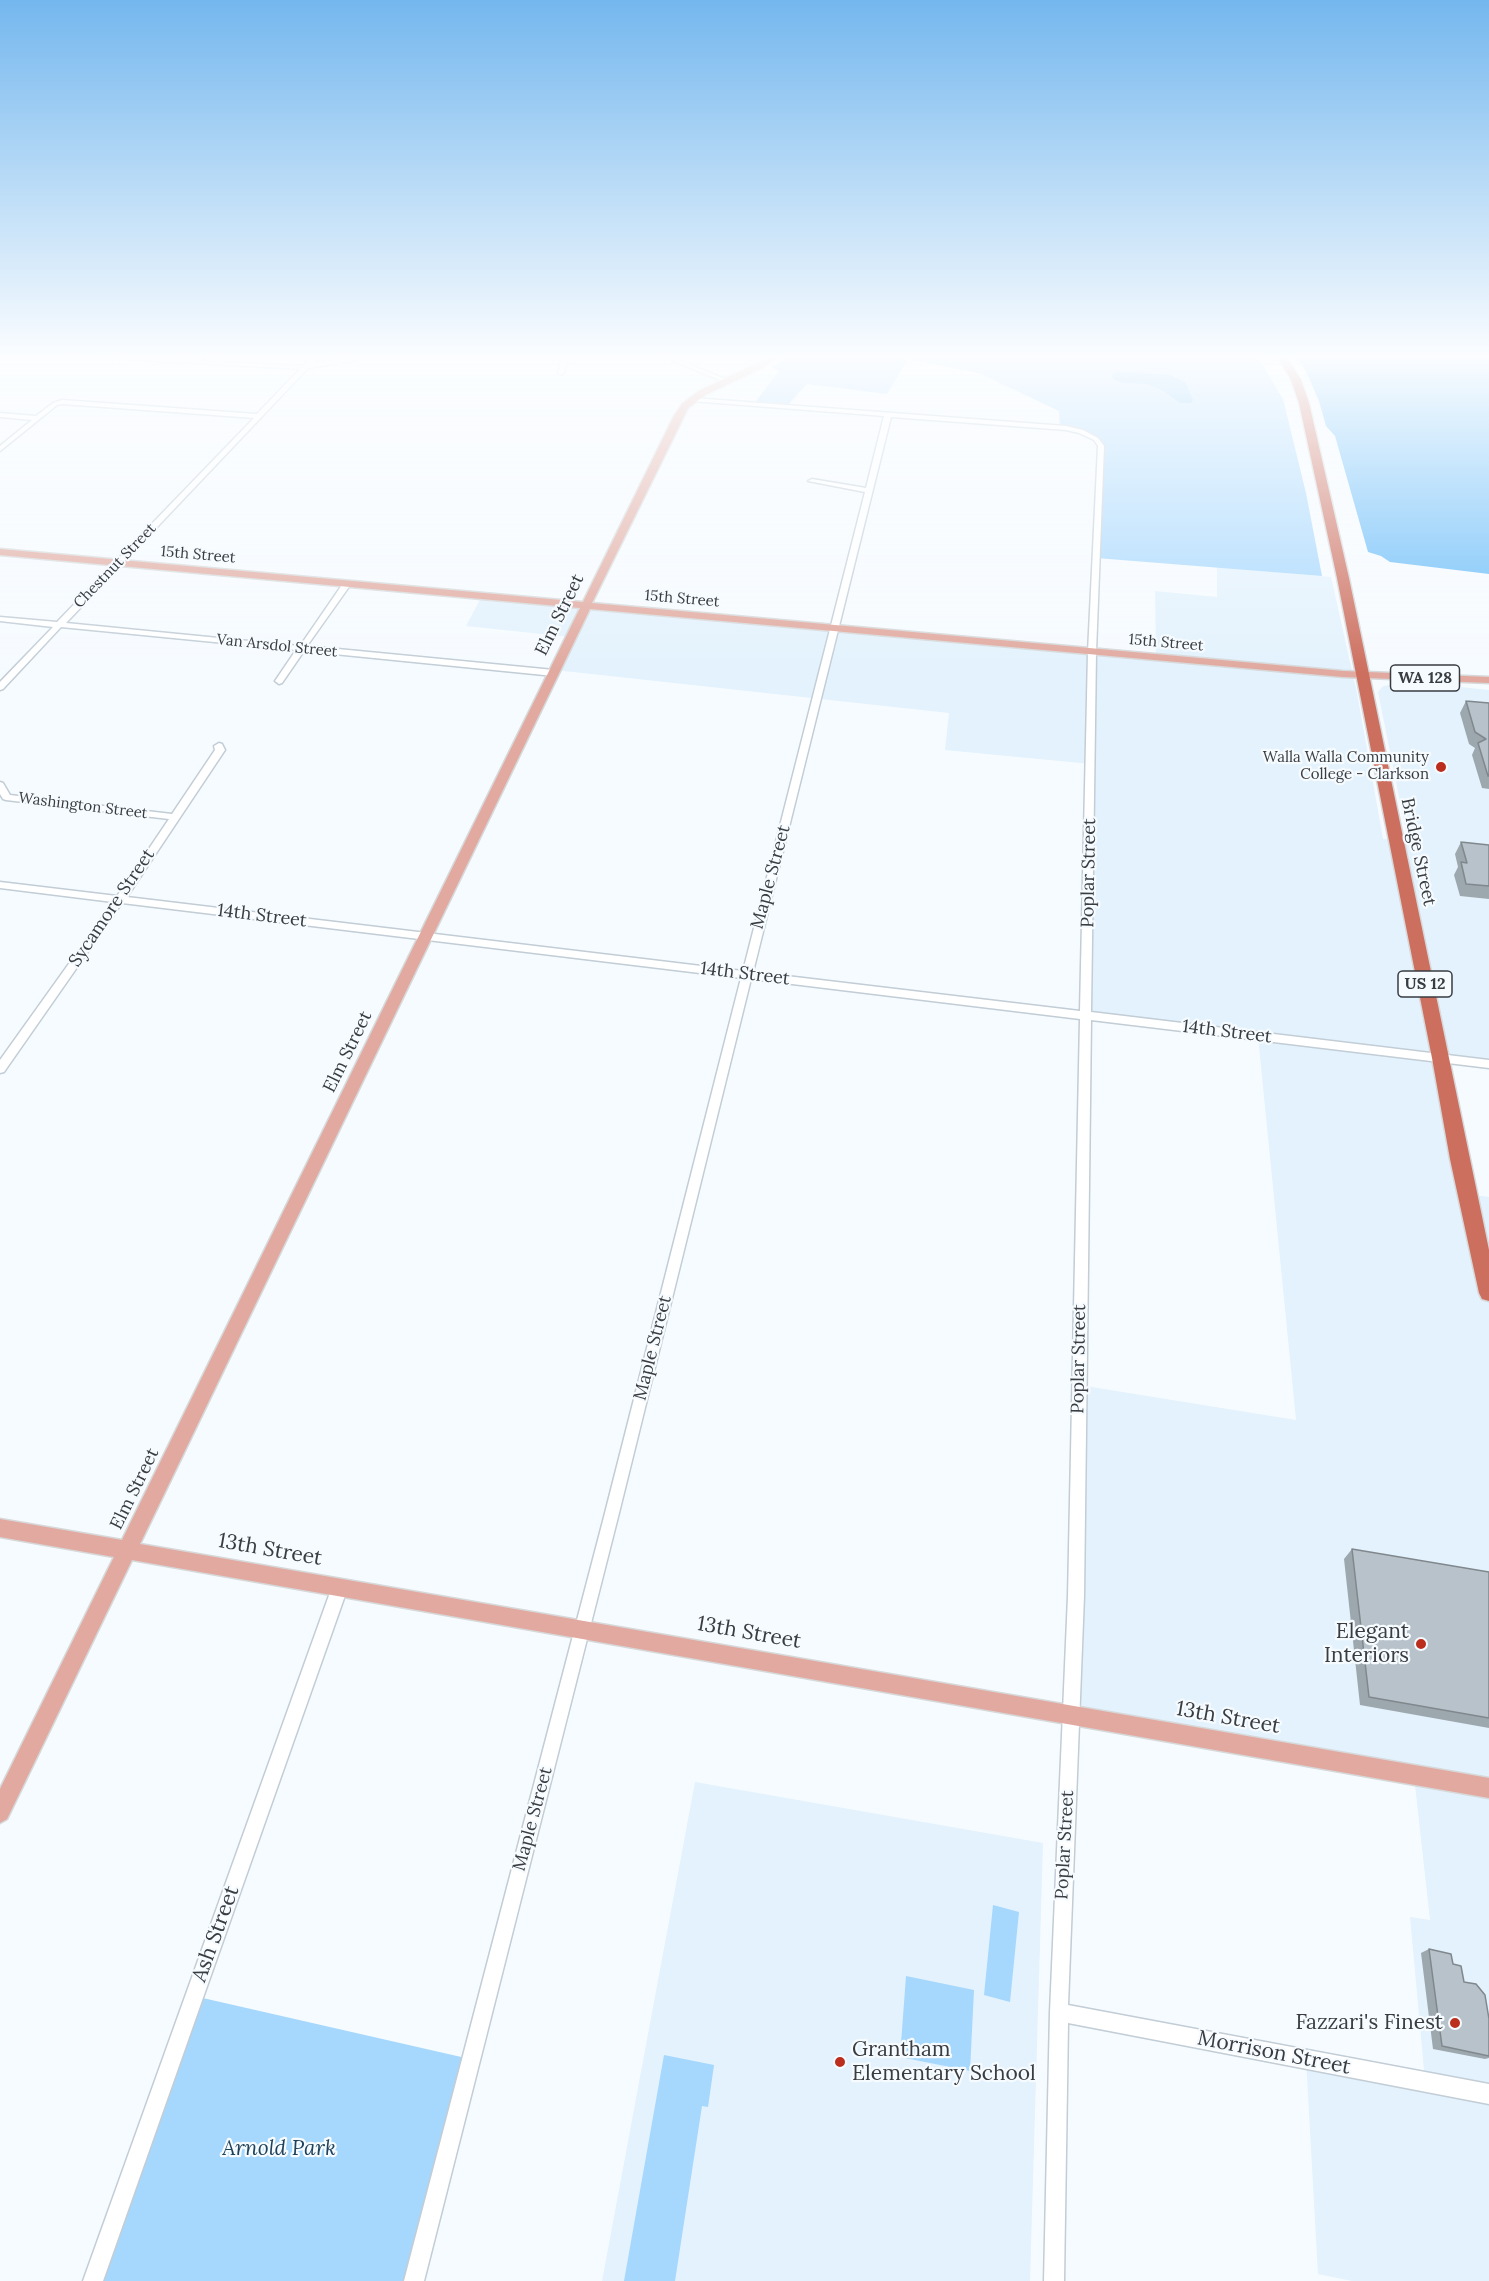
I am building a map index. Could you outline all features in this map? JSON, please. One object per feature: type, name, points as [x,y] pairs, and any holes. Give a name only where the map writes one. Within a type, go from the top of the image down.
[{"type":"highway","name":"Bridge Street","points":[[1316,460],[1441,1058],[1459,1159],[1489,1293]]},
{"type":"main road","name":"Elm Street","points":[[0,1812],[656,460]]},
{"type":"main road","name":"15th Street","points":[[0,552],[1362,675]]},
{"type":"main road","name":"WA 128","points":[[1362,675],[1489,680]]},
{"type":"main road","name":"13th Street","points":[[0,1528],[1489,1788]]},
{"type":"street","name":"Chestnut Street","points":[[0,687],[216,460]]},
{"type":"street","name":"Maple Street","points":[[414,2281],[582,1629],[876,460]]},
{"type":"street","name":"Poplar Street","points":[[1054,2281],[1059,2012],[1073,1714],[1092,652],[1100,460]]},
{"type":"street","points":[[812,481],[868,490]]},
{"type":"street","points":[[279,681],[347,584]]},
{"type":"street","name":"Van Arsdol Street","points":[[0,619],[554,673]]},
{"type":"street","name":"Sycamore Street","points":[[0,1069],[120,899],[173,816],[220,750],[219,746]]},
{"type":"street","name":"Washington Street","points":[[0,785],[6,797],[173,816]]},
{"type":"street","name":"14th Street","points":[[0,885],[427,934],[1489,1064]]},
{"type":"street","name":"Ash Street","points":[[93,2281],[340,1587]]},
{"type":"street","name":"Morrison Street","points":[[1059,2012],[1489,2094]]},
{"type":"shaded area","points":[[1342,460],[1489,460],[1489,574],[1390,562],[1368,552]]},
{"type":"shaded area","points":[[1217,567],[1331,577],[1357,693],[1383,839],[1408,841],[1378,692],[1383,686],[1413,682],[1489,690],[1489,1064],[1442,1058],[1467,1194],[1489,1197],[1489,2281],[1352,2281],[1318,2274],[1306,2059],[1425,2081],[1410,1917],[1430,1920],[1414,1776],[1073,1714],[1079,1385],[1296,1420],[1258,1036],[1085,1015],[1091,764],[945,750],[949,713],[555,670],[570,637],[466,626],[482,596],[1156,657],[1155,591],[1217,597]]},
{"type":"shaded area","name":"Grantham Elementary School","points":[[695,1782],[1043,1843],[1030,2281],[602,2281]]},
{"type":"green space","points":[[1100,460],[1298,460],[1322,576],[1096,558]]},
{"type":"green space","points":[[993,1905],[1019,1912],[1010,2002],[984,1995]]},
{"type":"green space","points":[[906,1976],[974,1990],[970,2071],[900,2057]]},
{"type":"green space","name":"Arnold Park","points":[[194,1996],[470,2059],[414,2281],[93,2281]]},
{"type":"green space","points":[[664,2055],[714,2065],[708,2107],[702,2106],[675,2281],[624,2281]]},
{"type":"building","points":[[1466,701],[1489,703],[1489,776],[1478,743],[1486,739],[1475,732]]},
{"type":"building","points":[[1461,842],[1489,845],[1489,886],[1466,884],[1461,862],[1467,863]]},
{"type":"building","name":"Elegant Interiors","points":[[1352,1549],[1489,1572],[1489,1718],[1369,1697]]},
{"type":"building","name":"Fazzari's Finest","points":[[1429,1949],[1451,1954],[1453,1964],[1461,1966],[1464,1982],[1476,1984],[1485,1995],[1489,2019],[1489,2056],[1442,2046]]},
{"type":"place","name":"Walla Walla Community College - Clarkson","points":[[1441,767]]},
{"type":"place","name":"Elegant Interiors","points":[[1421,1644]]},
{"type":"place","name":"Fazzari's Finest","points":[[1455,2023]]},
{"type":"place","name":"Grantham Elementary School","points":[[840,2062]]}]
